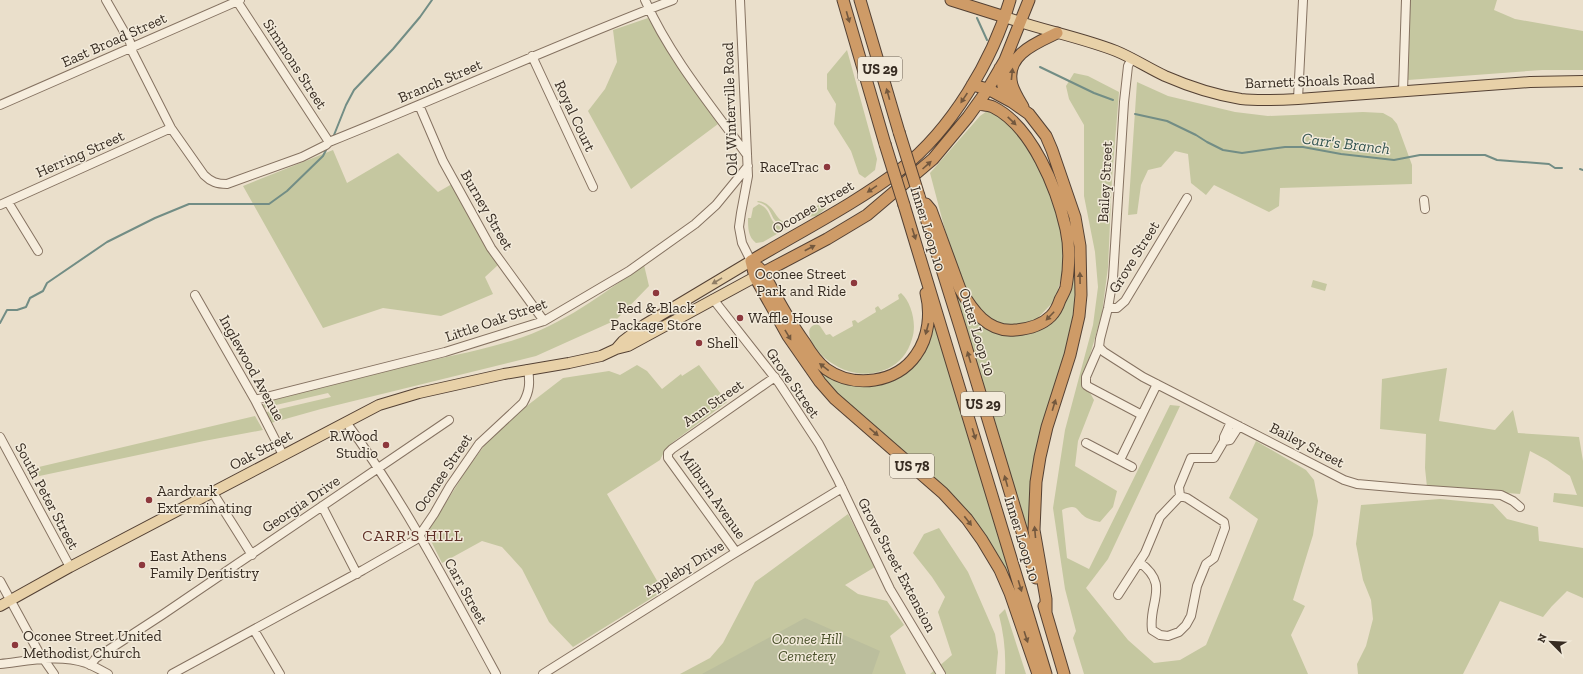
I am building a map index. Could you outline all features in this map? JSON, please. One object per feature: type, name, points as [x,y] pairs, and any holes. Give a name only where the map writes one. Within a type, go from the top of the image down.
[{"type":"highway","name":"Inner Loop 10","points":[[843,0],[885,144],[923,263],[1046,674]]},
{"type":"highway","points":[[950,0],[1005,17]]},
{"type":"highway","name":"Oconee Street","points":[[751,261],[860,197],[902,168],[930,142],[953,114],[972,85],[990,53],[1005,17],[1010,0]]},
{"type":"highway","points":[[1012,102],[1003,86],[1002,64],[1029,0]]},
{"type":"highway","name":"Outer Loop 10","points":[[861,3],[1064,674]]},
{"type":"highway","points":[[1002,64],[1030,39],[1052,31]]},
{"type":"highway","points":[[1024,110],[1012,85],[1011,70],[1020,54],[1029,46],[1052,31]]},
{"type":"highway","name":"Oconee Street","points":[[759,275],[827,239],[874,210],[933,159],[978,104],[1002,64]]},
{"type":"highway","points":[[972,85],[988,89],[1024,110],[1046,136],[1075,217],[1080,246],[1081,295],[1078,323],[1070,355],[1047,427],[1036,482],[1034,530],[1046,599],[1046,612]]},
{"type":"highway","points":[[919,196],[931,210],[960,289],[966,300],[983,320],[995,327],[1011,330],[1029,329],[1041,324],[1051,316],[1066,288],[1068,251],[1066,229],[1055,193],[1044,167],[1028,138],[1002,112],[991,106],[978,104]]},
{"type":"highway","name":"US 78","points":[[751,261],[788,336],[820,382],[834,398],[944,493],[967,519],[982,540],[1000,570],[1010,593],[1038,674]]},
{"type":"highway","points":[[759,275],[780,302],[790,322],[819,364],[848,379],[872,381],[885,378],[897,372],[916,355],[923,341],[928,322],[928,302],[922,280],[923,263]]},
{"type":"highway","points":[[775,266],[775,282],[780,302]]},
{"type":"main road","name":"Barnett Shoals Road","points":[[1005,17],[1020,23],[1091,42],[1132,58],[1165,76],[1217,94],[1241,99],[1298,99],[1530,82],[1583,81]]},
{"type":"main road","name":"Oconee Street","points":[[616,349],[644,325],[751,261]]},
{"type":"main road","name":"Oconee Street","points":[[528,369],[569,363],[601,356],[616,349],[628,346],[759,275]]},
{"type":"main road","name":"Oak Street","points":[[0,606],[380,405],[395,399],[528,369]]},
{"type":"street","points":[[106,0],[130,42],[131,48],[171,128]]},
{"type":"street","name":"East Broad Street","points":[[0,105],[238,0]]},
{"type":"street","name":"Simmons Street","points":[[238,0],[329,142]]},
{"type":"street","points":[[645,0],[671,48],[748,156]]},
{"type":"street","name":"Branch Street","points":[[171,128],[209,180],[218,184],[227,184],[302,157],[326,146],[329,142],[532,56],[673,0]]},
{"type":"street","name":"Old Winterville Road","points":[[740,0],[748,166],[747,182],[739,227],[742,243],[751,261]]},
{"type":"street","points":[[1298,99],[1302,0]]},
{"type":"street","points":[[1403,91],[1406,0]]},
{"type":"street","name":"Royal Court","points":[[532,56],[593,188]]},
{"type":"street","name":"Bailey Street","points":[[1108,308],[1113,278],[1124,102],[1128,66],[1132,58]]},
{"type":"street","name":"Burney Street","points":[[419,105],[443,161],[491,248],[544,321]]},
{"type":"street","name":"Herring Street","points":[[4,203],[171,128]]},
{"type":"street","name":"Little Oak Street","points":[[255,400],[445,352],[544,321],[629,270],[695,224],[716,204],[748,166]]},
{"type":"street","name":"Grove Street","points":[[1142,415],[1086,385],[1086,377],[1099,347],[1108,308],[1117,308],[1125,301],[1187,198]]},
{"type":"street","points":[[1424,200],[1425,209]]},
{"type":"street","points":[[4,203],[38,251]]},
{"type":"street","name":"Inglewood Avenue","points":[[195,295],[255,400],[283,455]]},
{"type":"street","name":"Grove Street","points":[[713,299],[775,377],[819,444],[842,488]]},
{"type":"street","name":"Bailey Street","points":[[1099,347],[1104,352],[1157,384],[1351,482],[1414,489],[1501,495],[1513,501],[1520,507]]},
{"type":"street","name":"Oconee Street","points":[[172,674],[412,543],[419,536],[434,514],[450,486],[479,444],[528,395],[530,384],[528,369]]},
{"type":"street","name":"Ann Street","points":[[668,453],[775,377]]},
{"type":"street","points":[[1120,460],[1157,384]]},
{"type":"street","name":"Georgia Drive","points":[[90,665],[96,658],[252,555],[449,420]]},
{"type":"street","name":"Carr Street","points":[[346,422],[378,469],[419,536],[496,674]]},
{"type":"street","points":[[1118,595],[1145,552],[1160,517],[1180,496],[1179,487],[1191,458],[1214,458],[1224,441],[1224,437],[1231,422]]},
{"type":"street","points":[[1224,441],[1230,440],[1239,426]]},
{"type":"street","name":"South Peter Street","points":[[0,437],[70,568]]},
{"type":"street","points":[[1086,444],[1132,467]]},
{"type":"street","name":"Milburn Avenue","points":[[668,453],[668,458],[736,552]]},
{"type":"street","name":"Appleby Drive","points":[[543,674],[736,552],[842,488]]},
{"type":"street","name":"Grove Street Extension","points":[[842,488],[890,589],[941,674]]},
{"type":"street","points":[[213,493],[252,555]]},
{"type":"street","points":[[1139,562],[1148,571],[1158,588],[1151,621],[1152,630],[1160,636],[1168,636],[1179,632],[1186,625],[1191,616],[1197,586],[1206,564],[1214,558],[1225,528],[1224,522],[1187,498],[1180,496]]},
{"type":"street","points":[[322,506],[357,574]]},
{"type":"street","points":[[0,581],[43,659],[54,674]]},
{"type":"street","points":[[254,630],[280,674]]},
{"type":"street","points":[[0,664],[43,659],[72,661],[90,665],[108,674]]},
{"type":"green space","points":[[1409,0],[1497,0],[1494,10],[1515,19],[1583,31],[1583,70],[1542,70],[1408,80],[1406,78]]},
{"type":"green space","points":[[648,18],[718,124],[631,189],[588,111],[605,89],[617,62],[613,30]]},
{"type":"green space","points":[[847,50],[877,159],[875,170],[865,178],[859,174],[851,151],[834,124],[836,104],[827,89],[827,74]]},
{"type":"green space","points":[[1074,73],[1088,76],[1119,92],[1112,179],[1108,267],[1102,313],[1083,380],[1094,400],[1078,441],[1075,466],[1117,491],[1113,507],[1100,522],[1083,516],[1074,507],[1062,510],[1067,558],[1089,569],[1170,405],[1180,406],[1108,559],[1086,588],[1128,640],[1154,663],[1180,660],[1206,645],[1258,519],[1229,498],[1256,441],[1306,470],[1314,480],[1318,501],[1313,535],[1293,600],[1305,606],[1291,635],[1308,674],[1084,674],[1073,638],[1076,631],[1065,589],[1053,508],[1065,430],[1093,325],[1098,287],[1095,252],[1084,196],[1084,125],[1069,99],[1066,86]]},
{"type":"green space","points":[[1137,82],[1168,96],[1235,112],[1268,116],[1363,112],[1383,113],[1392,118],[1397,124],[1412,165],[1412,184],[1280,188],[1279,206],[1269,212],[1214,185],[1206,195],[1191,183],[1188,154],[1175,151],[1161,167],[1148,170],[1141,185],[1137,214],[1128,215]]},
{"type":"green space","points":[[990,109],[1012,128],[1026,145],[1045,179],[1063,236],[1063,272],[1055,300],[1034,322],[1012,326],[994,321],[976,307],[965,288],[945,230],[930,173],[980,116]]},
{"type":"green space","points":[[333,150],[347,183],[398,153],[438,192],[452,184],[498,265],[485,277],[493,294],[441,316],[383,308],[323,328],[243,186]]},
{"type":"green space","points":[[758,201],[768,205],[780,220],[784,222],[796,219],[808,212],[790,223],[781,225],[774,219],[769,209],[757,202]]},
{"type":"green space","points":[[759,204],[766,209],[774,222],[781,227],[791,224],[817,209],[819,207],[810,210],[820,204],[826,208],[817,216],[806,217],[763,242],[756,243],[751,238],[748,229],[748,218],[751,218],[753,208]]},
{"type":"green space","points":[[1072,259],[1077,259],[1073,329],[1055,390],[1031,537],[1029,537],[951,282],[995,331],[1054,318]]},
{"type":"green space","points":[[644,265],[649,286],[616,320],[536,356],[321,409],[271,423],[266,415],[267,412],[331,397],[328,393],[263,408],[263,405],[273,399],[386,370],[485,348],[532,334],[582,308]]},
{"type":"green space","points":[[1313,280],[1327,284],[1325,291],[1311,287]]},
{"type":"green space","points":[[901,293],[911,308],[914,327],[906,353],[900,361],[892,367],[869,374],[852,372],[836,366],[824,357],[814,346],[810,336],[810,328],[817,324],[826,335],[830,334],[833,337],[853,326],[852,321],[855,320],[858,323],[876,312],[875,308],[878,306],[881,310],[899,299],[898,295]]},
{"type":"green space","points":[[934,322],[1025,615],[978,527],[858,416],[811,365],[850,384],[912,365],[932,323]]},
{"type":"green space","points":[[637,365],[647,371],[662,389],[681,374],[682,376],[699,365],[727,402],[673,442],[665,450],[660,460],[607,494],[663,591],[573,647],[549,622],[522,569],[502,547],[482,541],[442,563],[427,533],[467,469],[487,442],[515,415],[563,378],[609,371],[620,375]]},
{"type":"green space","points":[[1447,368],[1439,421],[1495,430],[1513,410],[1518,433],[1579,437],[1583,461],[1583,507],[1553,502],[1554,493],[1577,495],[1570,476],[1547,460],[1530,451],[1520,494],[1427,487],[1425,468],[1426,434],[1380,429],[1382,379]]},
{"type":"green space","points":[[255,416],[263,430],[30,478],[26,470]]},
{"type":"green space","points":[[1440,499],[1493,504],[1507,519],[1538,527],[1539,541],[1583,548],[1583,598],[1567,591],[1543,617],[1500,601],[1463,674],[1358,674],[1357,664],[1366,646],[1373,619],[1371,600],[1363,580],[1356,544],[1361,505]]},
{"type":"green space","points":[[848,514],[875,567],[845,585],[858,594],[887,601],[904,625],[890,636],[906,674],[680,674],[710,658],[723,643],[755,582]]},
{"type":"green space","points":[[939,528],[968,572],[995,634],[998,652],[996,674],[930,674],[952,655],[938,612],[945,597],[932,577],[913,553],[924,534]]},
{"type":"green space","points":[[1005,609],[1026,674],[1005,674],[1004,644],[999,615]]},
{"type":"green space","name":"Oconee Hill Cemetery","points":[[805,618],[880,651],[872,674],[702,674]]},
{"type":"waterway","points":[[334,135],[346,105],[354,90],[393,49],[432,0]]},
{"type":"waterway","name":"Carr's Branch","points":[[977,18],[987,40]]},
{"type":"waterway","name":"Carr's Branch","points":[[1040,67],[1094,93],[1113,100]]},
{"type":"waterway","name":"Carr's Branch","points":[[1135,114],[1167,121],[1223,150],[1242,153],[1285,147],[1303,147],[1341,154],[1394,160],[1420,155],[1485,155],[1497,160],[1549,164],[1555,168],[1562,168]]},
{"type":"waterway","points":[[0,323],[7,310],[17,310],[26,307],[30,298],[43,291],[47,283],[107,242],[155,218],[189,204],[269,204],[287,191],[323,156],[327,148]]},
{"type":"place","name":"RaceTrac","points":[[827,167]]},
{"type":"place","name":"Oconee Street Park and Ride","points":[[854,283]]},
{"type":"place","name":"Red & Black Package Store","points":[[656,293]]},
{"type":"place","name":"Waffle House","points":[[740,318]]},
{"type":"place","name":"Shell","points":[[699,343]]},
{"type":"place","name":"R.Wood Studio","points":[[386,445]]},
{"type":"place","name":"Aardvark Exterminating","points":[[149,500]]},
{"type":"place","name":"East Athens Family Dentistry","points":[[142,565]]},
{"type":"place","name":"Oconee Street United Methodist Church","points":[[15,645]]},
{"type":"district","name":"CARR'S HILL","points":[[413,535]]}]
